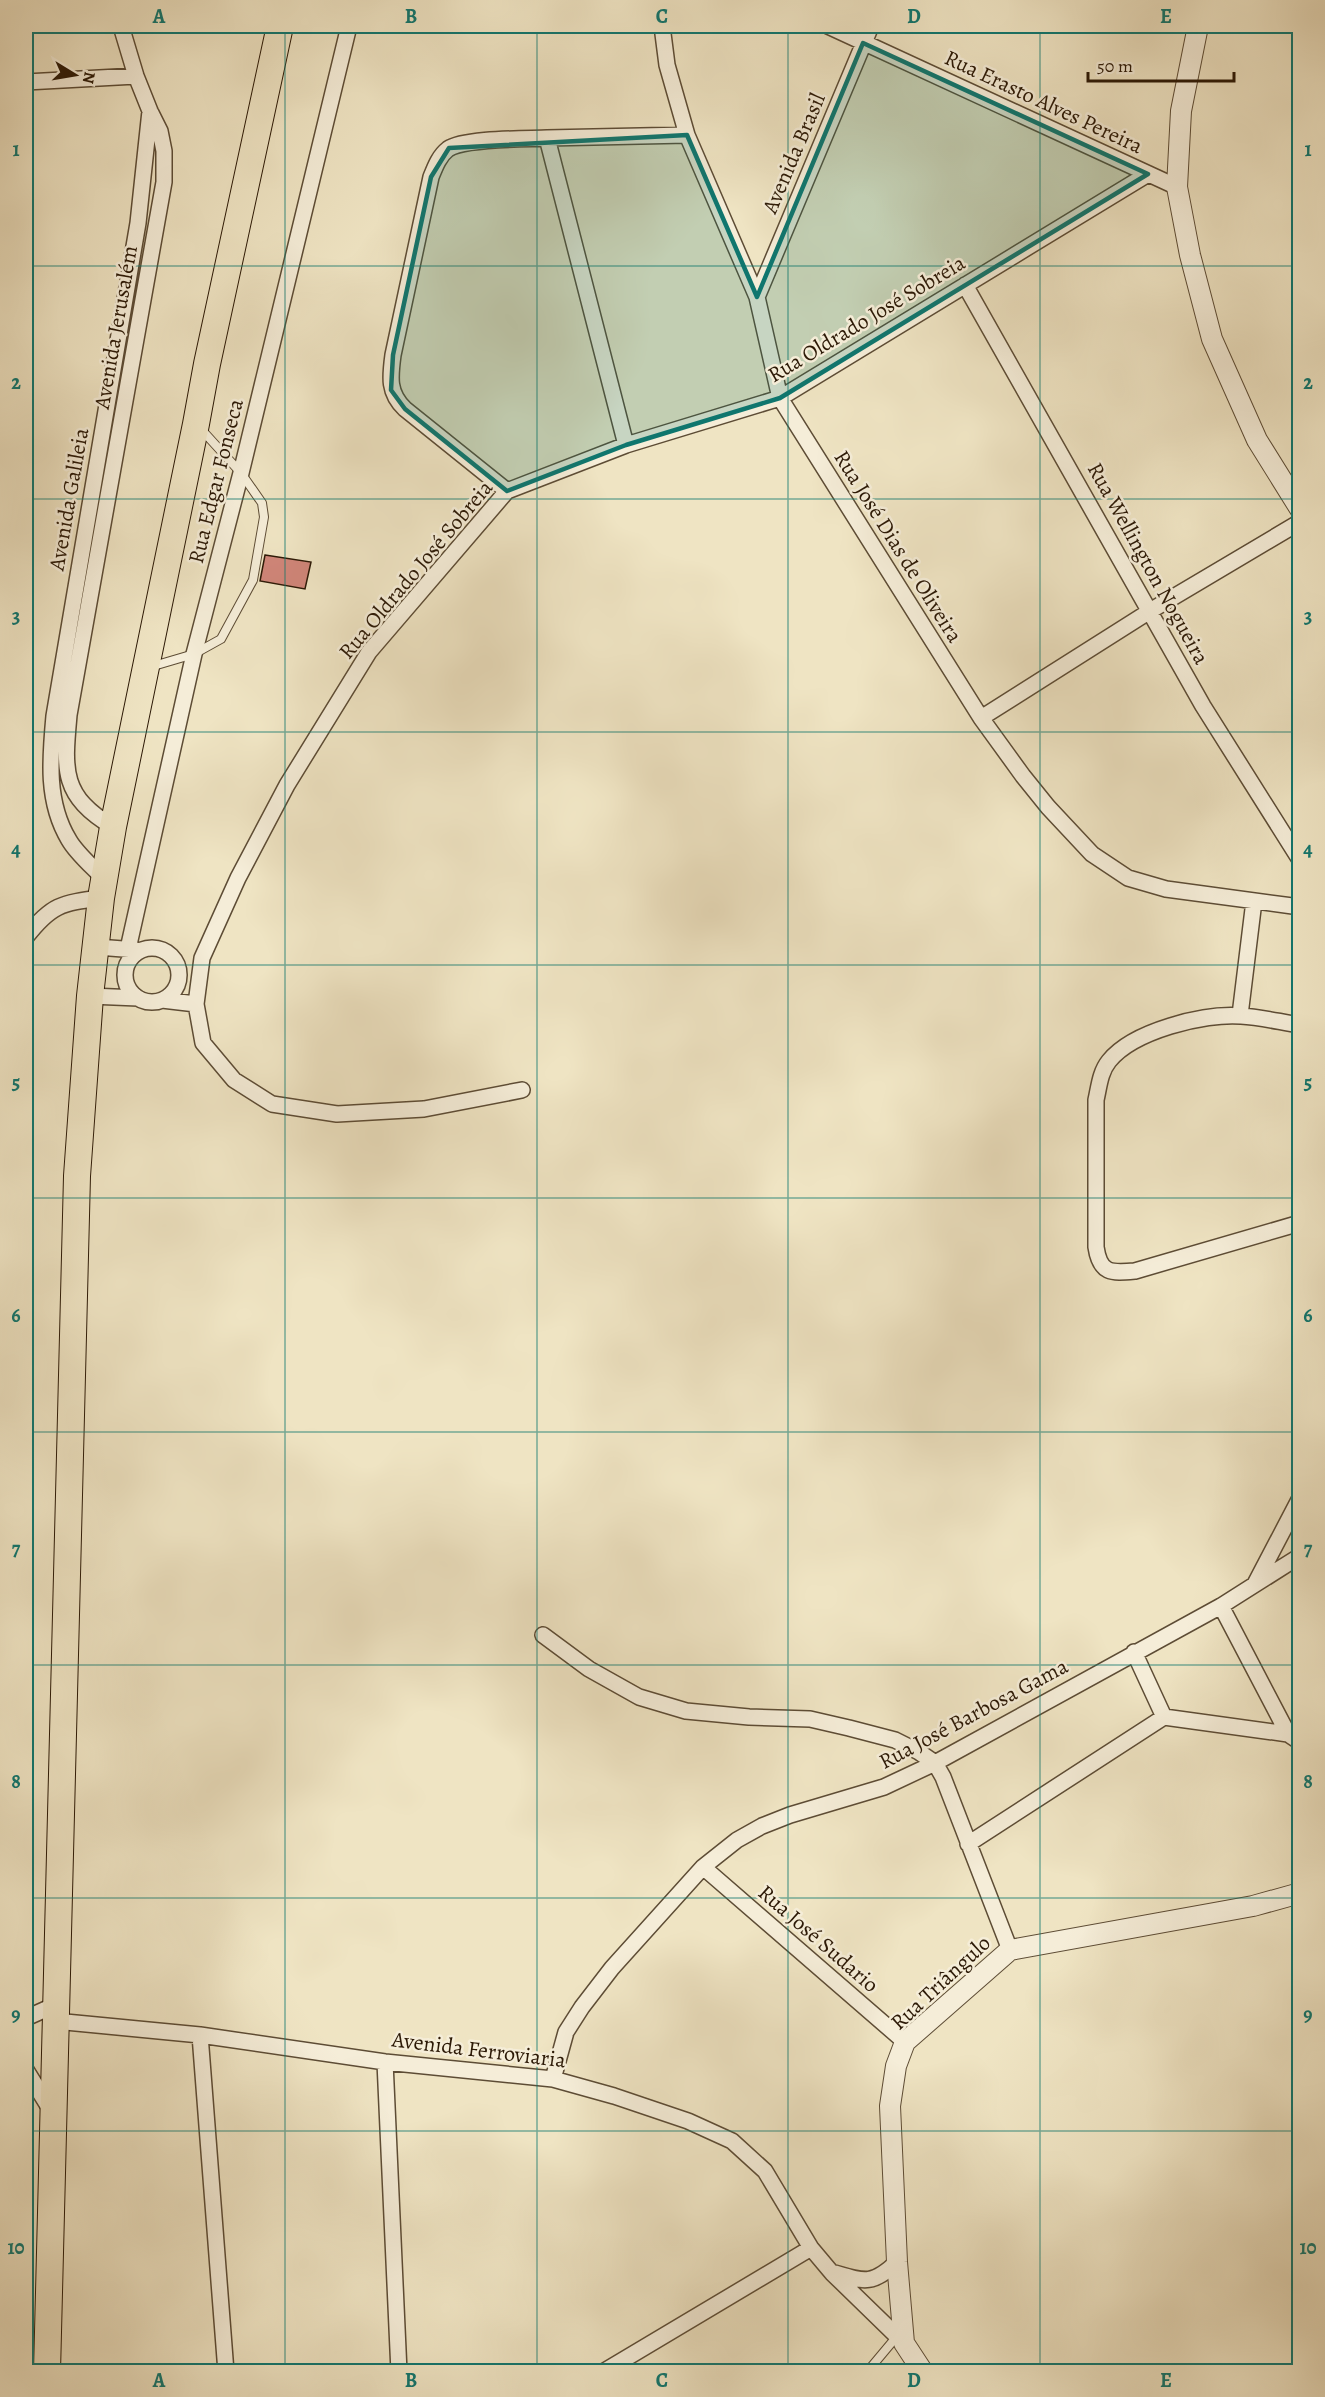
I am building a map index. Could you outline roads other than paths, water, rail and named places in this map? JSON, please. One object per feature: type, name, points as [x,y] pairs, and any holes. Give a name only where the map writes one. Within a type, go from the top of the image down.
[{"type":"highway","points":[[47,2372],[77,1188],[90,996],[102,888],[112,827],[207,364],[280,26]]},
{"type":"street","name":"Avenida Jerusalém","points":[[112,827],[95,817],[78,801],[69,779],[66,752],[69,715],[164,182],[164,151],[160,131],[136,76],[121,26]]},
{"type":"street","points":[[126,43],[129,26]]},
{"type":"street","name":"Rua Edgar Fonseca","points":[[135,949],[194,654],[241,473],[349,26]]},
{"type":"street","name":"Rua José Dias de Oliveira","points":[[662,26],[667,64],[687,135],[757,297],[780,398],[981,718],[1048,807],[1092,854],[1128,878],[1166,889],[1299,907]]},
{"type":"street","name":"Rua Erasto Alves Pereira","points":[[828,26],[1177,187]]},
{"type":"street","name":"Avenida Brasil","points":[[757,297],[871,26]]},
{"type":"street","points":[[1198,26],[1181,111],[1177,187],[1190,255],[1212,339],[1257,440],[1299,509]]},
{"type":"street","points":[[26,82],[136,76]]},
{"type":"street","name":"Avenida Galileia","points":[[102,888],[70,842],[62,824],[51,788],[50,757],[54,716],[138,223],[150,111]]},
{"type":"street","points":[[507,491],[397,401],[391,390],[390,376],[431,177],[438,160],[449,148],[468,143],[547,138],[687,135]]},
{"type":"street","points":[[547,138],[626,445]]},
{"type":"street","name":"Rua Oldrado José Sobreia","points":[[522,1090],[424,1109],[337,1114],[272,1104],[234,1080],[202,1043],[196,1004],[202,958],[238,878],[287,785],[369,652],[507,491],[626,445],[780,398],[1148,174]]},
{"type":"street","name":"Rua Wellington Nogueira","points":[[965,285],[1203,706],[1299,860]]},
{"type":"street","points":[[981,718],[1150,611],[1299,522]]},
{"type":"street","points":[[26,937],[42,917],[65,903],[102,888]]},
{"type":"street","points":[[1240,1016],[1254,901]]},
{"type":"street","points":[[96,946],[151,948],[169,954],[202,958]]},
{"type":"street","points":[[135,949],[125,977],[131,992],[145,1001],[162,1000],[196,1004]]},
{"type":"street","points":[[162,1000],[170,995],[178,979],[175,961],[169,954]]},
{"type":"street","points":[[90,996],[138,998]]},
{"type":"street","points":[[1299,1025],[1240,1016],[1203,1019],[1160,1030],[1125,1047],[1109,1061],[1101,1076],[1096,1100],[1098,1260],[1101,1266],[1108,1271],[1135,1271],[1299,1223]]},
{"type":"street","points":[[1255,1584],[1299,1498]]},
{"type":"street","name":"Rua José Barbosa Gama","points":[[553,2079],[566,2032],[612,1968],[703,1867],[737,1840],[762,1826],[790,1815],[884,1787],[935,1763],[1221,1605],[1299,1557]]},
{"type":"street","points":[[1221,1605],[1294,1738]]},
{"type":"street","points":[[543,1635],[589,1669],[639,1697],[686,1711],[750,1717],[810,1719],[895,1740],[919,1752],[935,1763],[943,1777],[1010,1950]]},
{"type":"street","points":[[1134,1652],[1164,1717]]},
{"type":"street","points":[[968,1844],[1164,1717],[1294,1738]]},
{"type":"street","name":"Rua José Sudario","points":[[703,1867],[905,2042]]},
{"type":"street","name":"Rua Triângulo","points":[[901,2337],[890,2106],[896,2066],[905,2042],[1010,1950],[1253,1906],[1299,1893]]},
{"type":"street","points":[[26,2018],[55,2013]]},
{"type":"street","name":"Avenida Ferroviaria","points":[[55,2013],[385,2062],[553,2079],[614,2096],[688,2121],[732,2141],[765,2171],[811,2248],[832,2273],[901,2337],[922,2372]]},
{"type":"street","points":[[200,2035],[226,2372]]},
{"type":"street","points":[[385,2062],[399,2372]]},
{"type":"street","points":[[26,2070],[54,2115]]},
{"type":"street","points":[[603,2372],[811,2248]]},
{"type":"street","points":[[832,2273],[868,2280],[878,2278],[897,2262]]},
{"type":"lane","points":[[144,669],[194,654],[221,639],[253,580],[264,517],[262,503],[241,473],[196,424]]},
{"type":"lane","points":[[867,2372],[901,2337]]}]
